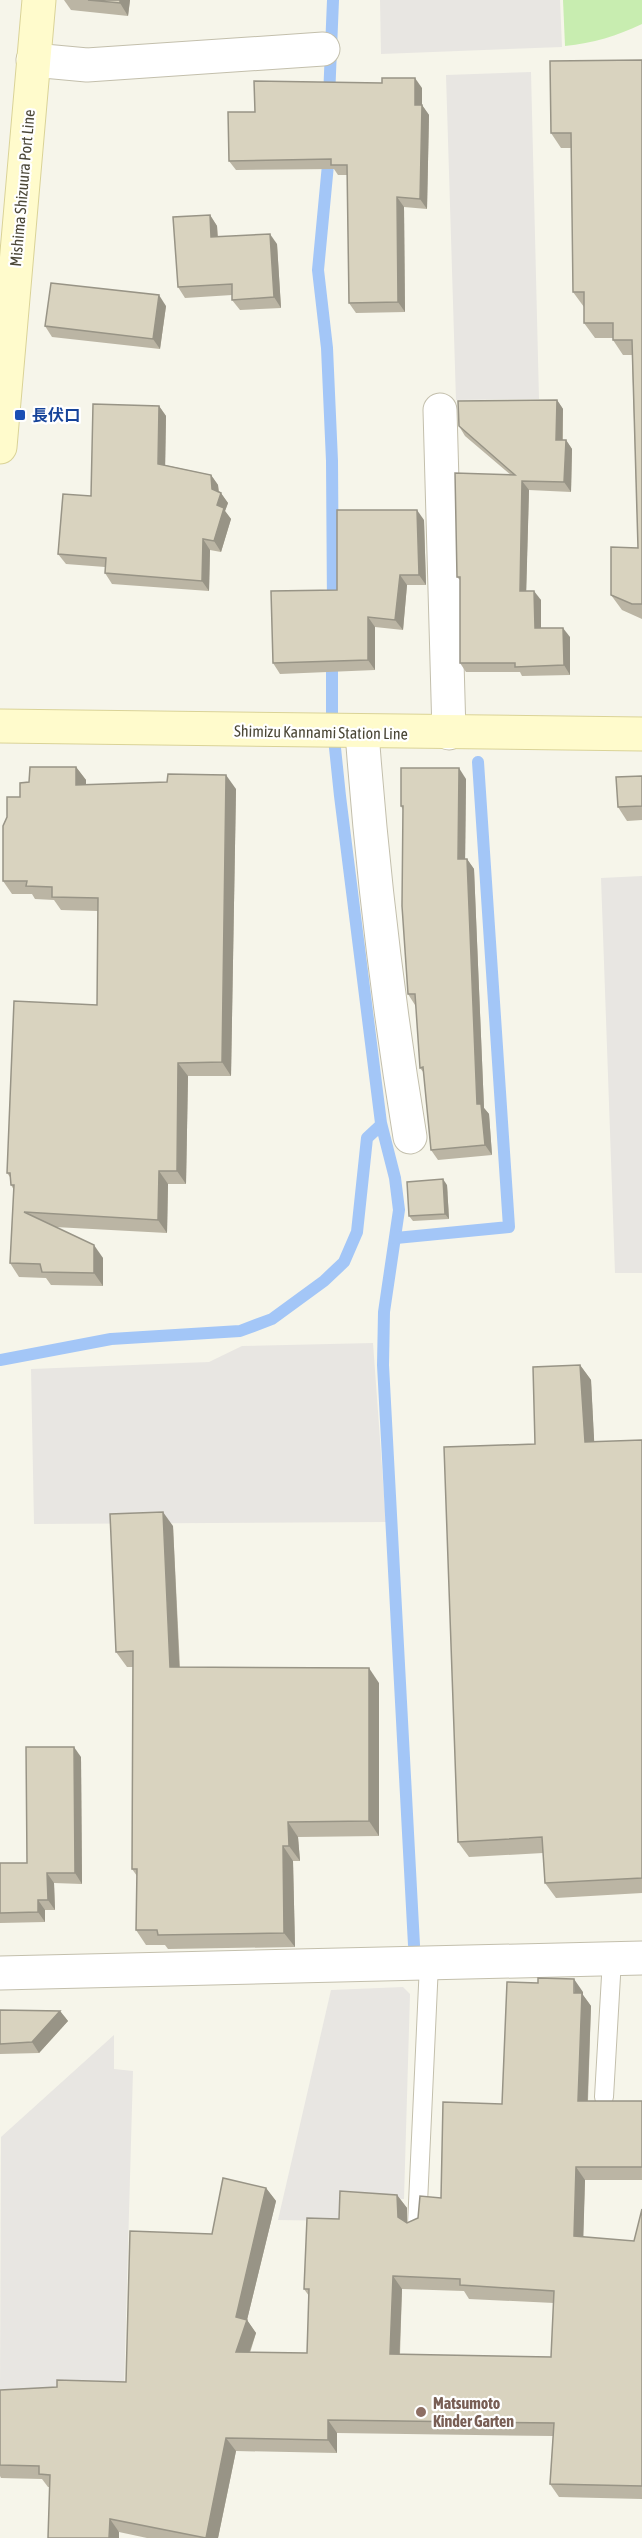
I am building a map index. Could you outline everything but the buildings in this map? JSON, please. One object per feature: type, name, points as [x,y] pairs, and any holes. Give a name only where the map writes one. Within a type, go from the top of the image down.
[{"type":"main road","name":"Mishima Shizuura Port Line","points":[[0,447],[39,0]]},
{"type":"main road","name":"Shimizu Kannami Station Line","points":[[0,726],[642,734]]},
{"type":"street","points":[[33,60],[87,65],[323,49]]},
{"type":"street","points":[[440,410],[448,733]]},
{"type":"street","points":[[362,732],[373,865],[394,1038],[410,1137]]},
{"type":"street","points":[[0,1973],[627,1959]]},
{"type":"lane","points":[[604,2097],[627,1959]]},
{"type":"lane","points":[[417,2225],[429,1964]]},
{"type":"green space","points":[[563,0],[642,0],[642,24],[605,38],[565,46]]},
{"type":"shaded area","points":[[380,0],[560,0],[562,47],[381,54]]},
{"type":"shaded area","points":[[531,72],[539,399],[456,400],[446,75]]},
{"type":"shaded area","points":[[642,876],[642,1273],[615,1273],[601,878]]},
{"type":"shaded area","points":[[373,1343],[386,1522],[34,1524],[31,1369],[209,1362],[242,1346]]},
{"type":"shaded area","points":[[403,1987],[410,1994],[404,2199],[341,2198],[340,2221],[278,2220],[331,1990]]},
{"type":"shaded area","points":[[114,2035],[114,2069],[133,2071],[124,2390],[0,2389],[1,2137]]},
{"type":"waterway","points":[[329,98],[333,0]]},
{"type":"waterway","points":[[329,154],[318,270],[327,348],[332,461],[333,606]]},
{"type":"waterway","points":[[332,657],[332,719],[340,796],[381,1123],[395,1178],[399,1210],[384,1312],[383,1365],[414,1945]]},
{"type":"waterway","points":[[396,1238],[509,1227],[478,762]]},
{"type":"waterway","points":[[0,1360],[111,1339],[240,1331],[272,1319],[324,1281],[344,1262],[357,1232],[367,1138],[381,1125]]},
{"type":"place","name":"長伏口","points":[[20,415]]},
{"type":"place","name":"Matsumoto Kinder Garten","points":[[421,2412]]}]
